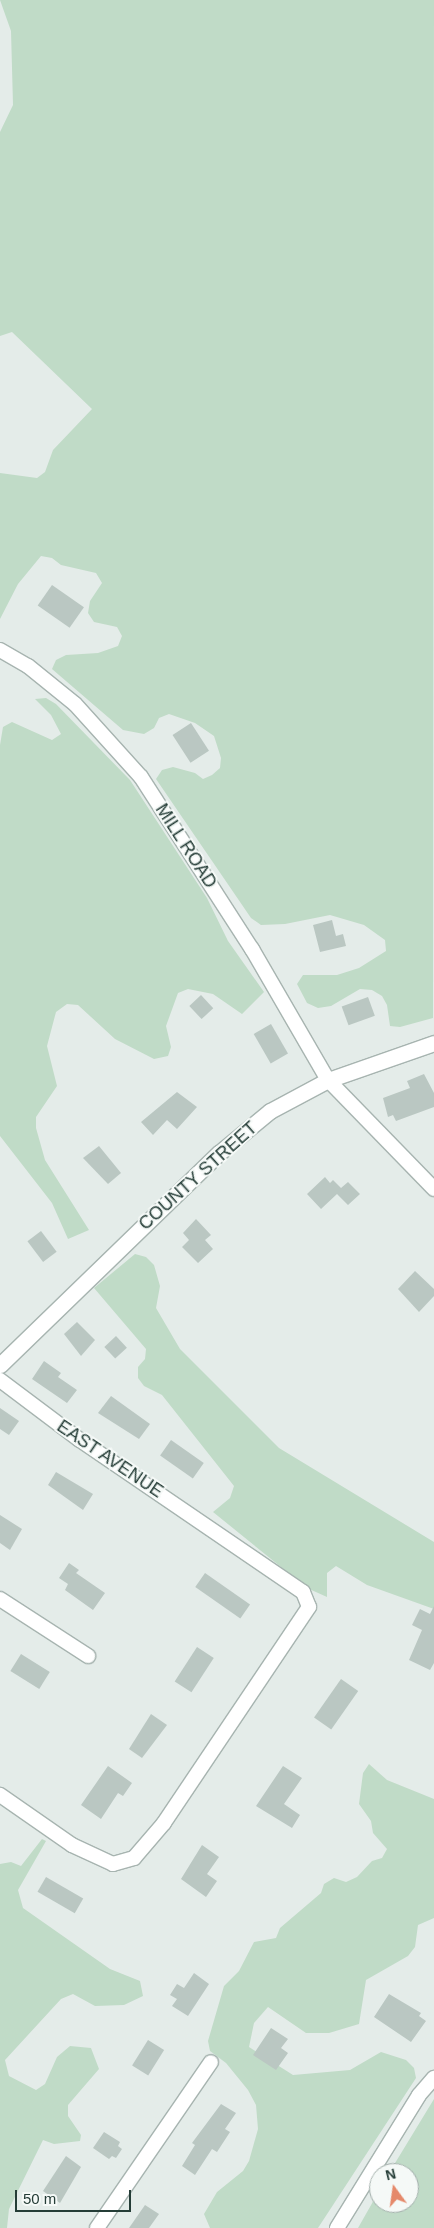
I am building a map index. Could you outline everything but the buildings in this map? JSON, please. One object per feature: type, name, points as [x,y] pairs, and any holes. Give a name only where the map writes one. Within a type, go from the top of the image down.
[{"type":"street","name":"MILL ROAD","points":[[0,650],[28,666],[76,704],[141,778],[252,949],[328,1080],[434,1189]]},
{"type":"street","name":"COUNTY STREET","points":[[0,1365],[219,1153],[270,1112],[328,1080],[434,1043]]},
{"type":"street","name":"EAST AVENUE","points":[[0,1380],[80,1440],[302,1592],[309,1607],[164,1823],[134,1858],[113,1864],[78,1848],[0,1795]]},
{"type":"street","points":[[0,1599],[88,1656]]},
{"type":"street","points":[[96,2228],[211,2062]]},
{"type":"street","points":[[337,2228],[419,2095],[434,2078]]},
{"type":"green space","points":[[0,0],[434,0],[433,1018],[400,1027],[390,1026],[387,1005],[382,996],[372,990],[360,989],[331,1006],[318,1008],[307,1003],[297,984],[303,975],[337,975],[359,968],[386,951],[385,940],[364,925],[330,915],[285,924],[261,925],[251,918],[156,779],[162,770],[173,767],[195,773],[203,779],[212,775],[220,768],[221,758],[214,736],[195,723],[169,714],[159,718],[154,728],[144,734],[123,730],[52,669],[56,660],[66,655],[98,653],[118,646],[122,636],[117,627],[94,622],[88,613],[90,601],[102,583],[96,573],[61,565],[52,558],[41,556],[18,584],[0,619],[0,473],[37,478],[45,472],[53,450],[92,409],[12,332],[0,336],[0,132],[13,105],[11,31]]},
{"type":"green space","points":[[46,698],[56,704],[130,780],[207,898],[228,941],[264,992],[242,1014],[213,994],[188,989],[178,993],[166,1026],[171,1047],[168,1056],[154,1059],[115,1039],[78,1005],[67,1004],[56,1012],[47,1046],[57,1086],[36,1117],[36,1128],[45,1160],[89,1230],[68,1239],[52,1203],[0,1136],[0,745],[3,727],[12,722],[52,740],[61,734],[51,715],[35,699]]},
{"type":"green space","points":[[135,1254],[146,1257],[154,1265],[160,1286],[156,1308],[180,1349],[279,1448],[434,1542],[434,1609],[367,1585],[336,1566],[327,1573],[327,1597],[307,1588],[213,1512],[230,1498],[234,1486],[162,1395],[144,1386],[138,1378],[138,1367],[145,1359],[146,1349],[94,1288]]},
{"type":"green space","points":[[369,1764],[387,1780],[434,1799],[434,1918],[418,1925],[415,1947],[408,1956],[366,1980],[359,2024],[329,2033],[306,2033],[268,2007],[254,2023],[249,2047],[293,2075],[350,2070],[381,2052],[406,2060],[414,2068],[416,2078],[318,2228],[210,2228],[204,2214],[217,2192],[243,2171],[249,2161],[258,2129],[256,2105],[248,2090],[226,2063],[210,2051],[208,2041],[224,1986],[239,1971],[254,1942],[276,1938],[280,1928],[321,1893],[324,1884],[334,1878],[346,1882],[357,1877],[372,1861],[382,1858],[387,1849],[373,1833],[371,1821],[359,1804],[363,1773]]},
{"type":"green space","points":[[42,1839],[46,1841],[18,1890],[23,1908],[110,1969],[140,1981],[143,1996],[124,2005],[95,2006],[73,1994],[61,1999],[5,2060],[9,2076],[36,2090],[45,2084],[57,2057],[70,2046],[91,2048],[99,2069],[68,2105],[68,2116],[81,2135],[80,2141],[54,2144],[43,2140],[9,2209],[7,2228],[0,2228],[0,1864],[11,1862],[21,1866]]},
{"type":"green space","points":[[434,2099],[434,2228],[358,2228],[369,2209],[369,2213],[419,2213],[419,2163],[395,2163]]}]
